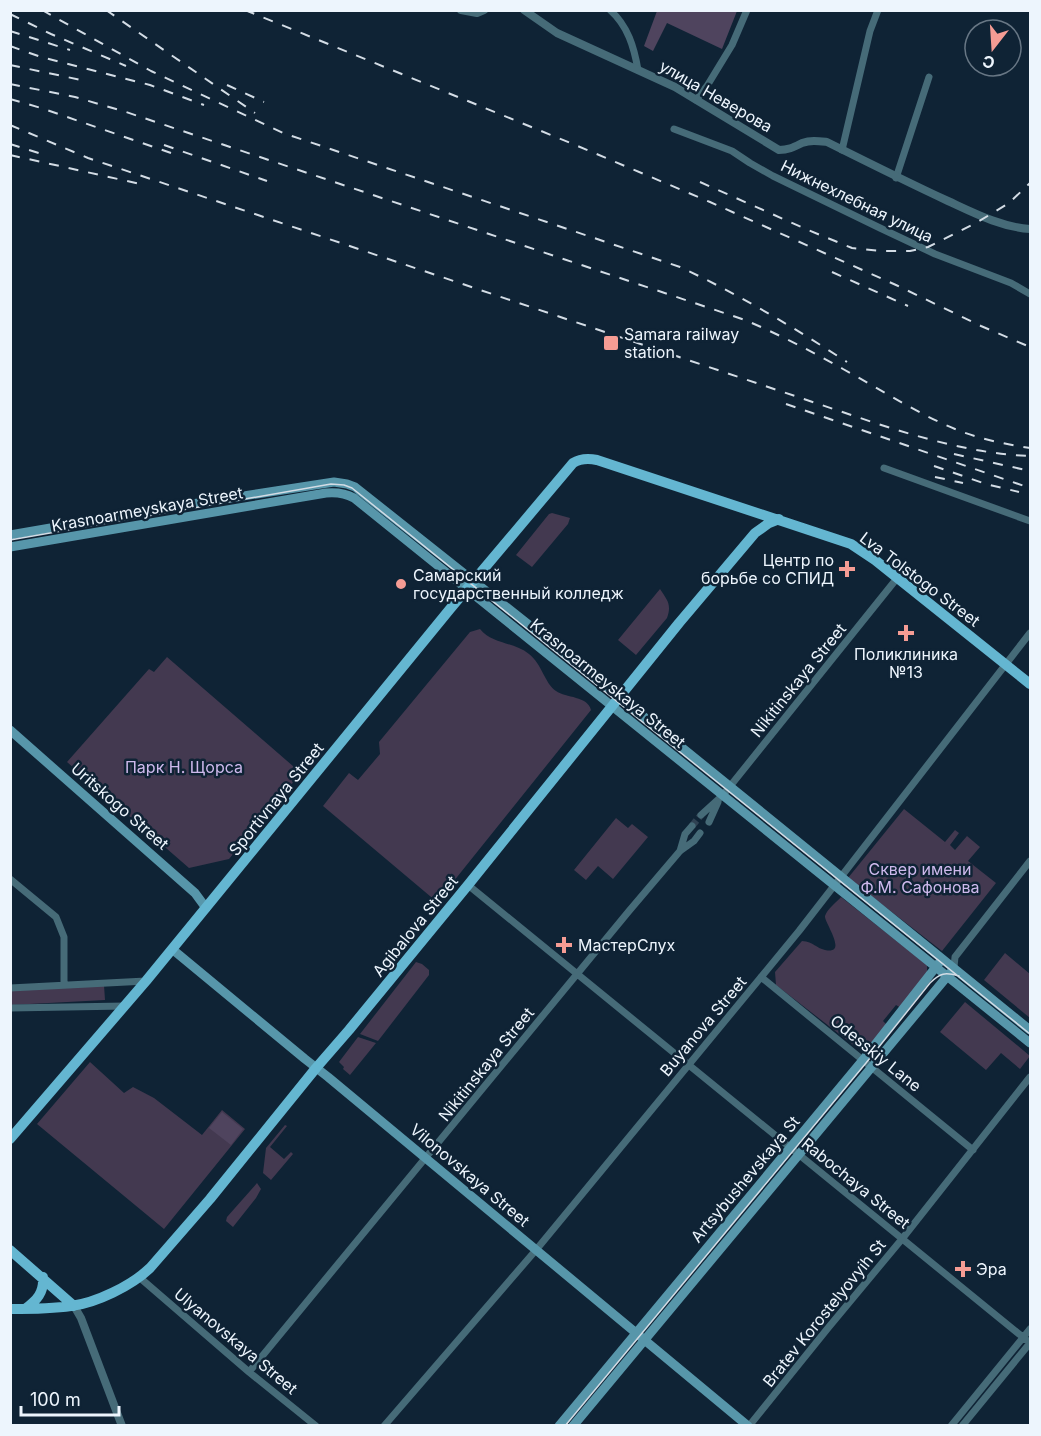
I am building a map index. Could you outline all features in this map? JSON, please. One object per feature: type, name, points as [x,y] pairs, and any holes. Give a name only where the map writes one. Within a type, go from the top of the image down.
[{"type":"main road","name":"Sportivnaya Street","points":[[10,1139],[146,981],[471,585],[578,460],[594,459],[748,509]]},
{"type":"main road","name":"Krasnoarmeyskaya Street","points":[[10,535],[326,483],[347,483],[362,492],[471,585],[616,702],[730,786],[1030,1030]]},
{"type":"main road","name":"Krasnoarmeyskaya Street","points":[[10,547],[340,492],[354,498],[471,585]]},
{"type":"main road","name":"Lva Tolstogo Street","points":[[748,509],[851,544],[870,556],[1030,684]]},
{"type":"main road","points":[[748,509],[753,512],[758,522],[755,533]]},
{"type":"main road","name":"Agibalova Street","points":[[10,1309],[74,1306],[108,1294],[139,1278],[161,1257],[468,885],[686,615],[755,533],[779,519]]},
{"type":"main road","name":"Krasnoarmeyskaya Street","points":[[616,702],[721,798],[835,885],[1030,1043]]},
{"type":"main road","name":"Uritskogo Street","points":[[10,730],[195,892],[206,908]]},
{"type":"main road","name":"Vilonovskaya Street","points":[[172,949],[748,1425]]},
{"type":"main road","name":"Artsybushevskaya St","points":[[559,1425],[640,1336],[794,1151],[943,959]]},
{"type":"main road","name":"Artsybushevskaya St","points":[[794,1151],[872,1067],[954,968]]},
{"type":"main road","points":[[10,1250],[74,1306]]},
{"type":"main road","points":[[25,1309],[40,1296],[43,1278]]},
{"type":"main road","name":"Artsybushevskaya St","points":[[573,1425],[640,1336]]},
{"type":"street","points":[[461,10],[477,13],[484,10]]},
{"type":"street","name":"улица Неверова","points":[[524,10],[557,33],[578,44],[675,87],[779,150],[795,148],[815,140],[827,142],[896,178],[984,218],[1016,228],[1030,229]]},
{"type":"street","points":[[610,10],[620,19],[634,47],[638,69]]},
{"type":"street","points":[[696,100],[732,45],[747,10]]},
{"type":"street","points":[[842,150],[870,31],[878,10]]},
{"type":"street","points":[[896,178],[929,76]]},
{"type":"street","name":"Нижнехлебная улица","points":[[674,129],[732,151],[773,176],[880,228],[935,254],[1011,283],[1030,294]]},
{"type":"street","points":[[884,468],[1030,521]]},
{"type":"street","name":"Nikitinskaya Street","points":[[721,798],[898,578]]},
{"type":"street","name":"Buyanova Street","points":[[384,1425],[536,1250],[761,977],[842,877],[1030,633]]},
{"type":"street","points":[[701,815],[721,798]]},
{"type":"street","points":[[709,822],[721,798]]},
{"type":"street","name":"Nikitinskaya Street","points":[[249,1372],[680,851],[685,834],[692,826]]},
{"type":"street","points":[[680,851],[694,841],[700,833]]},
{"type":"street","points":[[954,968],[955,957],[1030,861]]},
{"type":"street","points":[[10,879],[56,917],[64,937],[64,985]]},
{"type":"street","name":"Rabochaya Street","points":[[468,885],[1030,1343]]},
{"type":"street","points":[[943,959],[955,957]]},
{"type":"street","name":"Odesskiy Lane","points":[[761,977],[973,1149]]},
{"type":"street","points":[[10,988],[146,981]]},
{"type":"street","points":[[10,1008],[125,1006]]},
{"type":"street","name":"Bratev Korostelyovyih St","points":[[748,1425],[902,1239],[1030,1077]]},
{"type":"street","name":"Ulyanovskaya Street","points":[[139,1278],[315,1425]]},
{"type":"street","points":[[74,1306],[81,1318],[122,1425]]},
{"type":"street","points":[[951,1425],[1030,1329]]},
{"type":"street","points":[[962,1425],[1030,1343]]},
{"type":"green space","points":[[552,513],[570,518],[568,524],[532,567],[516,555]]},
{"type":"green space","points":[[660,589],[669,606],[667,618],[636,655],[618,640]]},
{"type":"green space","points":[[480,629],[491,638],[529,654],[552,688],[586,702],[591,710],[437,902],[323,806],[349,773],[358,780],[380,754],[379,742],[470,632]]},
{"type":"green space","name":"Парк Н. Щорса","points":[[167,657],[301,773],[229,859],[189,868],[67,762],[149,669],[154,672]]},
{"type":"green space","name":"Cквер имени Ф.М. Сафонова","points":[[904,809],[945,842],[955,830],[959,833],[950,845],[955,850],[967,836],[980,847],[968,861],[996,883],[942,951],[848,878]]},
{"type":"green space","points":[[616,818],[628,828],[632,824],[648,837],[613,879],[598,866],[586,880],[574,870]]},
{"type":"green space","points":[[841,897],[927,965],[927,976],[901,1008],[896,1005],[883,1021],[888,1026],[869,1047],[856,1047],[776,985],[775,972],[802,941],[825,950],[835,948],[834,937],[825,916]]},
{"type":"green space","points":[[1005,953],[1030,974],[1030,1018],[984,980]]},
{"type":"green space","points":[[416,962],[429,970],[429,975],[378,1041],[360,1034]]},
{"type":"green space","points":[[104,985],[105,1000],[11,1005],[11,990]]},
{"type":"green space","points":[[965,1002],[1030,1056],[1020,1069],[1001,1053],[986,1070],[940,1032]]},
{"type":"green space","points":[[358,1037],[376,1043],[350,1075],[339,1062]]},
{"type":"green space","points":[[90,1062],[124,1093],[133,1087],[154,1098],[202,1135],[222,1110],[245,1129],[164,1229],[37,1124]]},
{"type":"green space","points":[[285,1125],[287,1126],[270,1147],[284,1159],[291,1152],[293,1154],[271,1180],[263,1173],[266,1148]]},
{"type":"green space","points":[[257,1183],[261,1189],[233,1227],[226,1221],[227,1217]]},
{"type":"shaded area","points":[[657,10],[737,11],[722,49],[667,23],[653,51],[644,46]]},
{"type":"shaded area","points":[[222,1112],[243,1129],[231,1145],[209,1128]]},
{"type":"tunnel","points":[[692,826],[701,815]]},
{"type":"tram line","points":[[10,540],[331,484],[352,488],[1030,1034]]},
{"type":"tram line","points":[[565,1426],[930,983],[943,974],[959,976]]},
{"type":"railway","points":[[42,10],[151,71],[283,133],[680,267],[723,288],[847,362]]},
{"type":"railway","points":[[106,10],[255,113]]},
{"type":"railway","points":[[245,10],[710,202],[1030,347]]},
{"type":"railway","points":[[10,14],[126,66]]},
{"type":"railway","points":[[10,31],[70,50]]},
{"type":"railway","points":[[10,46],[41,57],[150,85],[204,105]]},
{"type":"railway","points":[[10,65],[86,81]]},
{"type":"railway","points":[[10,84],[75,97],[126,112],[745,320],[807,349],[941,423],[964,433],[1030,448]]},
{"type":"railway","points":[[227,85],[264,102]]},
{"type":"railway","points":[[10,99],[171,153]]},
{"type":"railway","points":[[10,125],[88,158],[878,424],[953,445],[1030,456]]},
{"type":"railway","points":[[10,144],[45,155]]},
{"type":"railway","points":[[164,145],[267,181]]},
{"type":"railway","points":[[10,155],[145,185]]},
{"type":"railway","points":[[700,182],[852,248],[882,251],[910,251],[928,247],[976,223],[1009,203],[1030,183]]},
{"type":"railway","points":[[832,272],[908,306]]},
{"type":"railway","points":[[786,404],[1030,488]]},
{"type":"railway","points":[[954,454],[1030,471]]},
{"type":"railway","points":[[934,466],[986,484],[1019,492]]},
{"type":"railway","points":[[935,477],[963,483]]},
{"type":"place","name":"Samara railway station","points":[[611,343]]},
{"type":"place","name":"Центр по борьбе со СПИД","points":[[847,569]]},
{"type":"place","name":"Самарский государственный колледж","points":[[401,584]]},
{"type":"place","name":"Поликлиника №13","points":[[906,633]]},
{"type":"place","name":"МастерСлух","points":[[564,945]]},
{"type":"place","name":"Эра","points":[[963,1269]]}]
